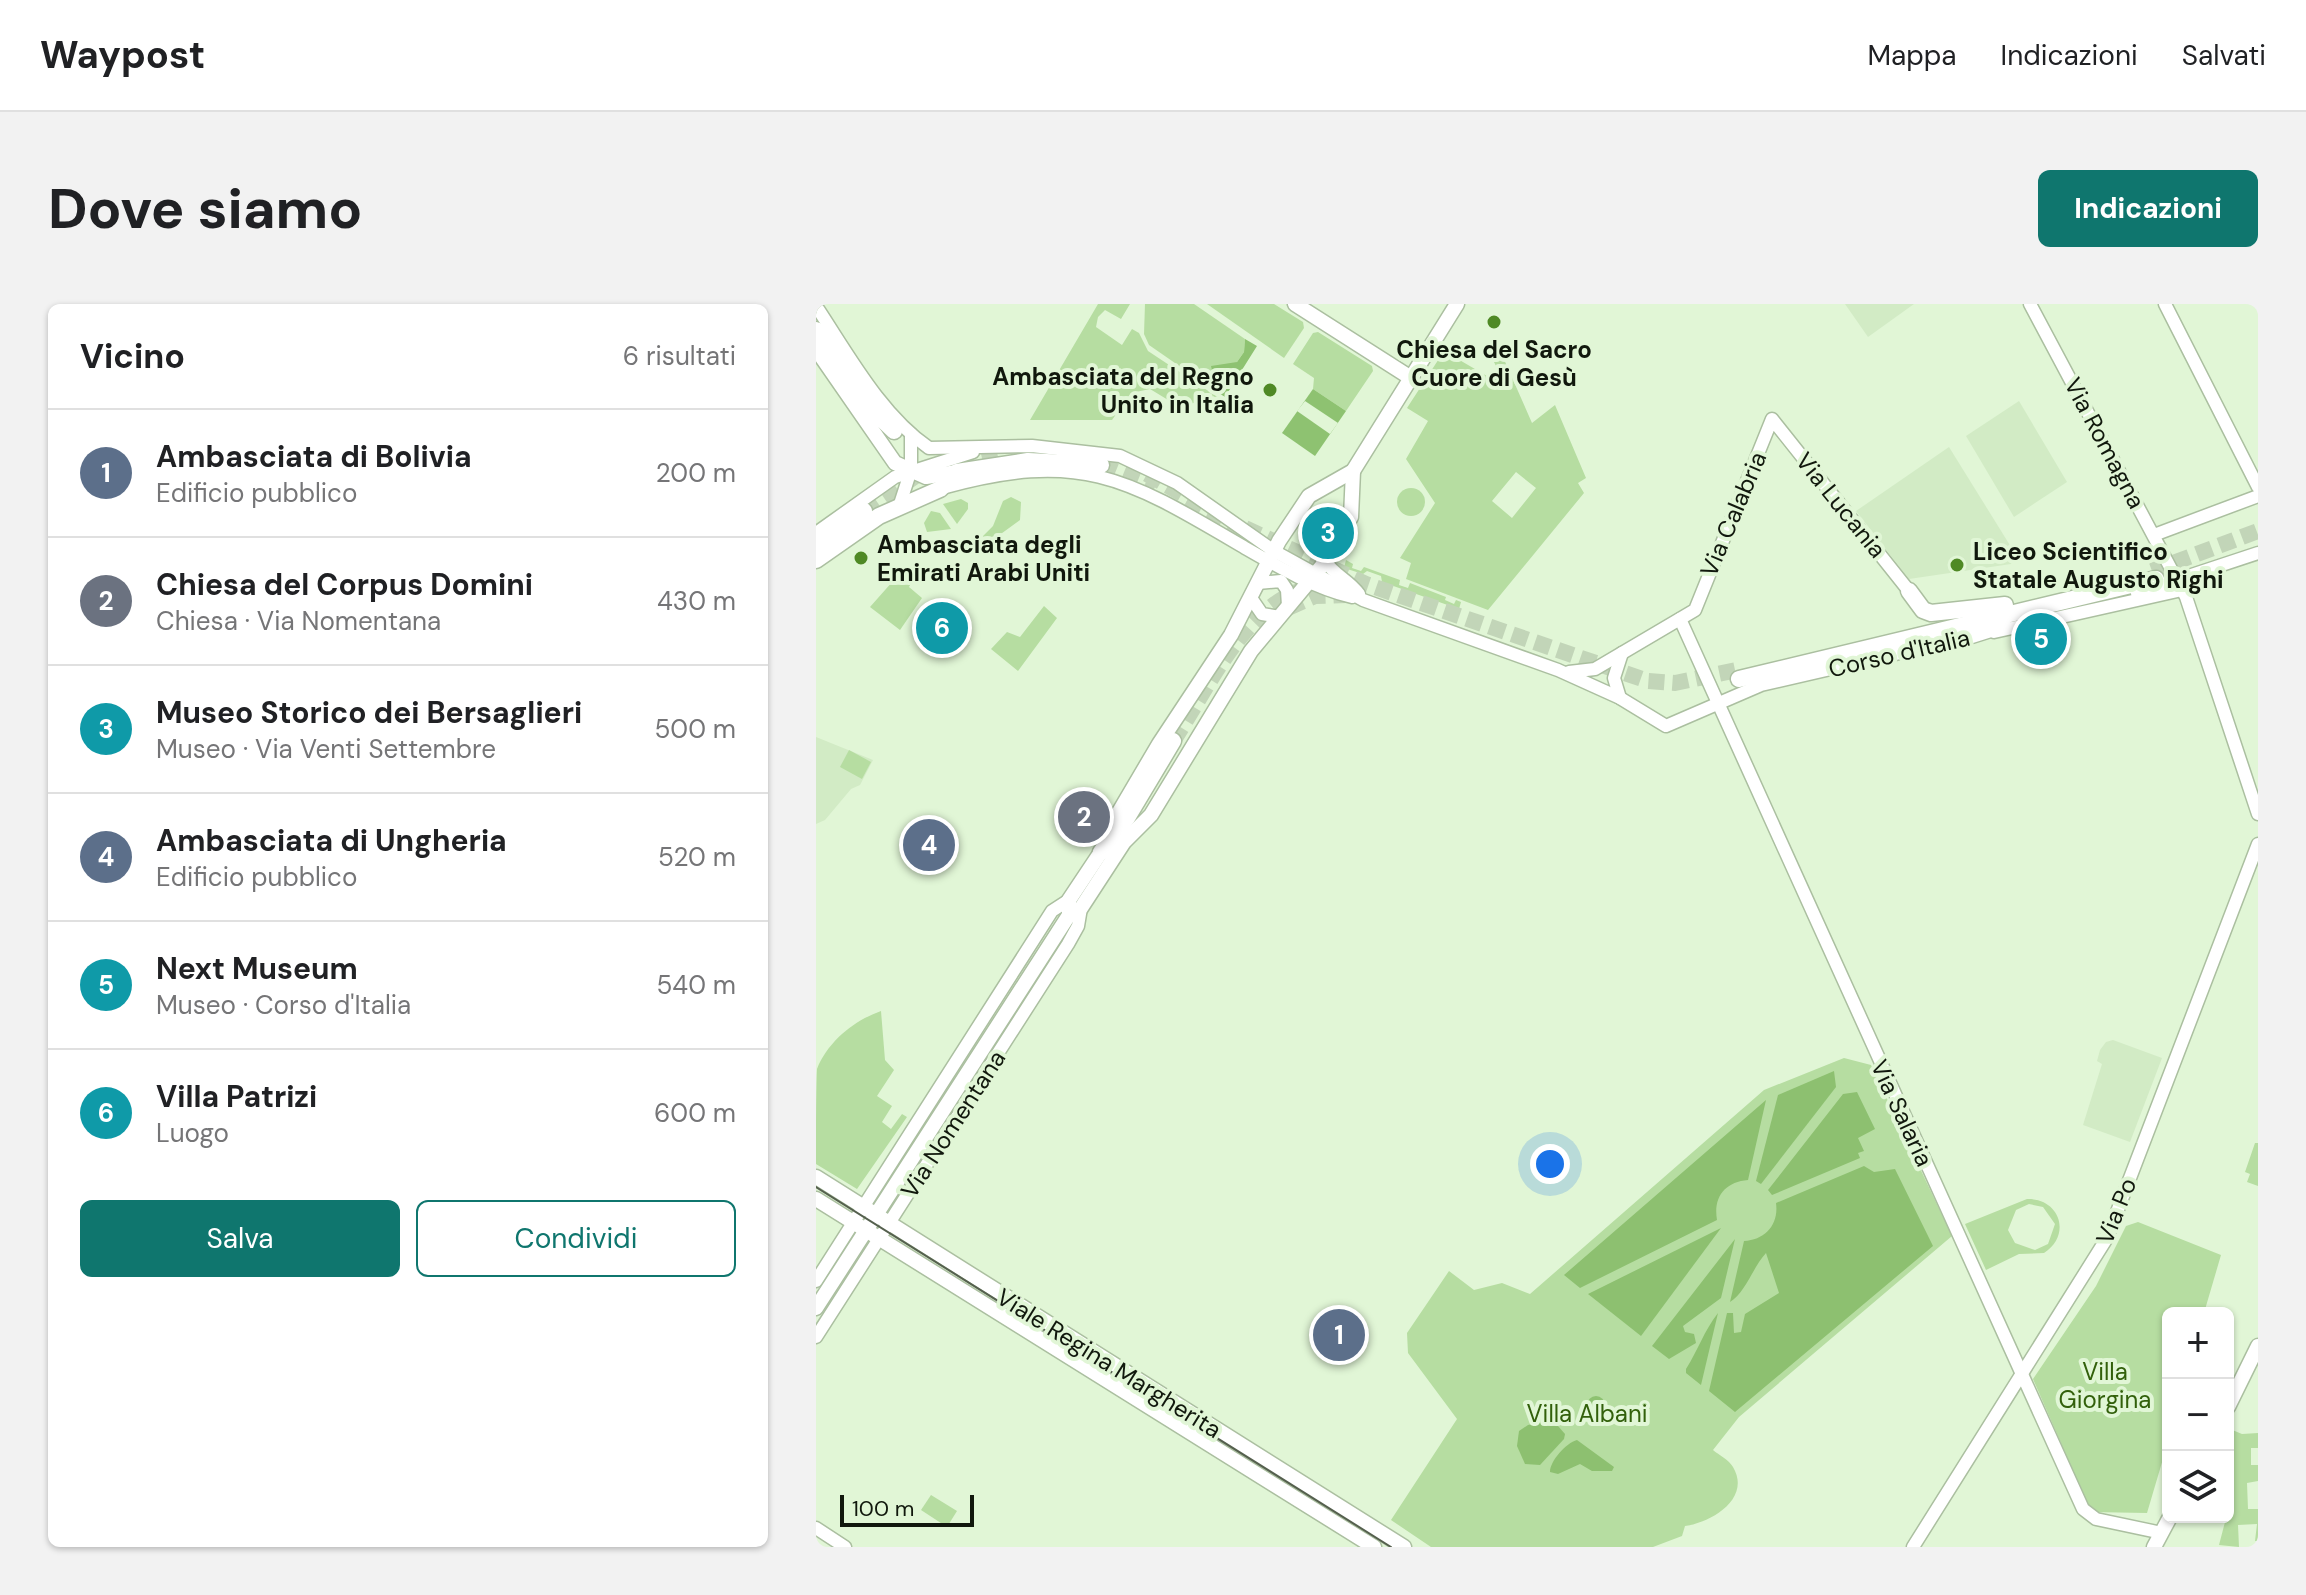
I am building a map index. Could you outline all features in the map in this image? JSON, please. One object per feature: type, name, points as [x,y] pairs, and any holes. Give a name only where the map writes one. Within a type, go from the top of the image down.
[{"type":"main road","points":[[1295,304],[1411,378]]},
{"type":"main road","points":[[1251,598],[1271,556],[1313,492],[1353,471],[1457,304]]},
{"type":"main road","points":[[816,330],[867,404],[903,432]]},
{"type":"main road","points":[[816,349],[895,470],[911,470],[926,477],[949,479],[1038,460],[1101,465]]},
{"type":"main road","name":"Via Nomentana","points":[[1073,908],[1124,842],[1151,815],[1251,651],[1317,572],[1351,517],[1353,471]]},
{"type":"main road","points":[[816,560],[949,479]]},
{"type":"main road","points":[[816,545],[864,511]]},
{"type":"main road","name":"Corso d'Italia","points":[[2154,575],[2098,594],[1836,649],[2010,605],[2154,575]]},
{"type":"main road","points":[[1909,591],[1923,610],[1931,613],[2010,605]]},
{"type":"main road","points":[[1962,638],[2098,594]]},
{"type":"main road","name":"Via Nomentana","points":[[816,1308],[860,1226],[881,1226],[1073,908],[1116,817],[1159,744],[1231,635],[1251,598]]},
{"type":"main road","points":[[1738,675],[1836,649],[1942,643]]},
{"type":"main road","points":[[1101,852],[1177,744],[1124,842]]},
{"type":"main road","name":"Viale Regina Margherita","points":[[816,1177],[863,1207],[881,1226],[1374,1547]]},
{"type":"main road","points":[[816,1199],[860,1226]]},
{"type":"main road","name":"Viale Regina Margherita","points":[[881,1226],[1404,1547]]},
{"type":"main road","points":[[2234,1396],[2258,1346]]},
{"type":"main road","points":[[2240,1386],[2258,1370]]},
{"type":"street","name":"Via Romagna","points":[[2030,304],[2180,586]]},
{"type":"street","points":[[2165,304],[2258,487]]},
{"type":"street","points":[[816,306],[903,432],[925,446],[941,450],[1072,448],[1120,456],[1184,487],[1271,556]]},
{"type":"street","name":"Via Lucania","points":[[1772,419],[1909,591]]},
{"type":"street","name":"Via Calabria","points":[[1680,619],[1695,610],[1772,419]]},
{"type":"street","points":[[899,507],[911,470],[903,432]]},
{"type":"street","points":[[911,470],[987,447]]},
{"type":"street","points":[[816,533],[895,470]]},
{"type":"street","points":[[949,479],[1018,472],[1099,475],[1146,490],[1252,552],[1317,572],[1363,600],[1558,670],[1620,698]]},
{"type":"street","points":[[2154,535],[2258,496]]},
{"type":"street","name":"Corso d'Italia","points":[[1620,698],[1666,726],[1772,682],[2082,614],[2180,586],[2258,553]]},
{"type":"street","points":[[1317,572],[1332,570],[1350,581],[1363,600]]},
{"type":"street","points":[[1251,598],[1262,614],[1284,612],[1287,590],[1281,581],[1273,579],[1258,583]]},
{"type":"street","points":[[2180,586],[2258,814]]},
{"type":"street","points":[[1558,670],[1587,672],[1680,619]]},
{"type":"street","name":"Via Salaria","points":[[1680,619],[1827,949],[2082,1505],[2092,1518],[2158,1540]]},
{"type":"street","points":[[1620,698],[1614,678],[1622,653]]},
{"type":"street","name":"Via Po","points":[[1913,1547],[2107,1238],[2258,844]]},
{"type":"street","name":"Via Nomentana","points":[[816,1281],[860,1226],[863,1207],[1052,911],[1073,908]]},
{"type":"street","name":"Via Nomentana","points":[[816,1337],[881,1226]]},
{"type":"street","points":[[816,1528],[845,1547]]},
{"type":"shaded area","points":[[1845,304],[1914,304],[1868,337]]},
{"type":"shaded area","points":[[1245,339],[1257,346],[1225,397],[1211,388],[1215,383],[1211,366],[1237,362],[1244,352]]},
{"type":"shaded area","points":[[1313,389],[1346,411],[1315,456],[1282,433]]},
{"type":"shaded area","points":[[2019,401],[2067,482],[2014,517],[1966,436]]},
{"type":"shaded area","points":[[1949,447],[2016,555],[2011,564],[1909,579],[1856,511]]},
{"type":"shaded area","points":[[816,737],[873,760],[860,785],[851,789],[825,820],[816,824]]},
{"type":"shaded area","points":[[2113,1040],[2162,1058],[2130,1142],[2083,1125],[2102,1064],[2097,1061],[2100,1050],[2106,1042]]},
{"type":"shaded area","points":[[1834,1071],[1836,1087],[1761,1184],[1756,1181],[1778,1095]]},
{"type":"shaded area","points":[[1857,1092],[1875,1129],[1858,1138],[1864,1151],[1858,1153],[1860,1158],[1772,1195],[1768,1190],[1843,1094]]},
{"type":"shaded area","points":[[1766,1100],[1748,1180],[1733,1184],[1722,1192],[1717,1204],[1717,1220],[1580,1288],[1564,1275]]},
{"type":"shaded area","points":[[1864,1166],[1874,1172],[1895,1169],[1933,1246],[1735,1412],[1709,1391],[1727,1313],[1733,1313],[1734,1333],[1741,1332],[1745,1314],[1779,1293],[1766,1253],[1741,1292],[1730,1302],[1744,1241],[1758,1238],[1769,1230],[1775,1218],[1776,1203]]},
{"type":"shaded area","points":[[1721,1228],[1641,1336],[1588,1294]]},
{"type":"shaded area","points":[[1735,1239],[1721,1298],[1683,1326],[1685,1332],[1694,1334],[1696,1343],[1669,1359],[1652,1346]]},
{"type":"shaded area","points":[[1718,1313],[1701,1385],[1686,1373],[1686,1369]]},
{"type":"shaded area","points":[[1596,1396],[1605,1405],[1596,1414],[1587,1405]]},
{"type":"shaded area","points":[[1544,1422],[1558,1426],[1565,1434],[1564,1439],[1540,1465],[1525,1464],[1517,1446],[1519,1431],[1528,1425]]},
{"type":"shaded area","points":[[1577,1440],[1614,1467],[1612,1471],[1592,1471],[1580,1464],[1558,1474],[1550,1472],[1559,1453]]},
{"type":"green space","points":[[1098,304],[1130,304],[1121,319],[1105,310],[1098,317],[1096,327],[1122,345],[1132,329],[1139,333],[1148,351],[1228,404],[1226,407],[1215,399],[1178,406],[1150,389],[1131,393],[1112,420],[1030,420]]},
{"type":"green space","points":[[1145,304],[1194,304],[1245,339],[1244,352],[1211,388],[1149,345],[1144,334]]},
{"type":"green space","points":[[1207,304],[1274,304],[1303,322],[1304,328],[1284,358]]},
{"type":"green space","points":[[1318,332],[1372,366],[1373,371],[1346,411],[1313,389],[1314,378],[1293,364],[1313,333]]},
{"type":"green space","points":[[1499,348],[1532,423],[1555,405],[1586,478],[1578,483],[1584,493],[1488,610],[1406,579],[1411,563],[1400,558],[1435,503],[1406,459],[1428,421],[1407,408],[1444,351],[1487,376],[1498,370],[1492,358]],"holes":[[[1516,472],[1536,488],[1512,518],[1492,501]]]},
{"type":"green space","points":[[1411,488],[1421,492],[1425,502],[1421,512],[1411,516],[1401,512],[1397,502],[1401,492]]},
{"type":"green space","points":[[1011,497],[1021,502],[1020,520],[987,544],[981,538],[993,526],[1003,501]]},
{"type":"green space","points":[[961,499],[968,503],[968,509],[957,524],[943,504]]},
{"type":"green space","points":[[931,511],[940,513],[951,529],[927,532],[924,523]]},
{"type":"green space","points":[[1346,560],[1353,564],[1352,568],[1361,571],[1364,567],[1400,580],[1399,585],[1408,588],[1410,583],[1446,597],[1445,600],[1454,604],[1456,600],[1461,602],[1459,609],[1382,582],[1381,576],[1367,571],[1363,574],[1344,568]]},
{"type":"green space","points":[[901,572],[912,581],[909,587],[922,598],[900,630],[870,607]]},
{"type":"green space","points":[[1044,606],[1057,618],[1018,671],[991,649],[1007,632],[1020,637]]},
{"type":"green space","points":[[849,750],[871,762],[862,779],[840,767]]},
{"type":"green space","points":[[881,1011],[885,1060],[894,1070],[877,1096],[892,1106],[882,1122],[891,1129],[902,1114],[907,1117],[857,1189],[816,1164],[817,1069],[828,1049],[843,1033]]},
{"type":"green space","name":"Villa Albani","points":[[1844,1058],[1871,1065],[1952,1236],[1739,1417],[1713,1450],[1731,1464],[1737,1479],[1737,1489],[1726,1507],[1706,1520],[1685,1526],[1682,1536],[1653,1547],[1431,1547],[1391,1520],[1457,1419],[1408,1353],[1407,1333],[1449,1271],[1474,1290],[1502,1283],[1530,1294],[1764,1090]]},
{"type":"green space","points":[[2255,1143],[2258,1143],[2258,1186],[2247,1182],[2250,1174],[2245,1172]]},
{"type":"green space","points":[[2027,1199],[2048,1204],[2060,1228],[2053,1245],[2044,1253],[2019,1254],[1986,1270],[1965,1224]],"holes":[[[2029,1204],[2043,1207],[2055,1224],[2048,1244],[2035,1250],[2015,1243],[2008,1230],[2016,1210]]]},
{"type":"green space","name":"Villa Giorgina","points":[[2138,1222],[2221,1255],[2206,1307],[2162,1307],[2162,1462],[2147,1513],[2091,1512],[2033,1379],[2096,1286],[2126,1226]]},
{"type":"green space","points":[[2234,1431],[2242,1434],[2258,1433],[2258,1448],[2251,1448],[2251,1465],[2258,1465],[2258,1481],[2247,1483],[2248,1509],[2258,1509],[2258,1541],[2255,1541],[2257,1524],[2238,1525],[2239,1547],[2219,1545],[2225,1523],[2234,1523]]},
{"type":"green space","points":[[931,1495],[957,1511],[947,1527],[921,1510]]},
{"type":"pier","points":[[1305,401],[1338,423],[1330,434],[1297,411]]},
{"type":"tunnel","points":[[958,461],[1004,451]]},
{"type":"tunnel","points":[[1101,465],[1155,487]]},
{"type":"tunnel","points":[[1147,474],[1200,504]]},
{"type":"tunnel","points":[[864,511],[917,475]]},
{"type":"tunnel","points":[[1185,505],[1250,538]]},
{"type":"tunnel","points":[[1245,528],[1366,584],[1648,681],[1675,683],[1737,670]]},
{"type":"tunnel","points":[[2152,571],[2258,531]]},
{"type":"tunnel","points":[[1173,741],[1212,677],[1243,634],[1279,601],[1301,590]]},
{"type":"tunnel","points":[[1288,608],[1315,596],[1346,595]]},
{"type":"tram line","points":[[816,1187],[1391,1547]]},
{"type":"place","name":"Chiesa del Sacro Cuore di Gesù","points":[[1494,322]]},
{"type":"place","name":"Ambasciata del Regno Unito in Italia","points":[[1270,390]]},
{"type":"place","name":"Museo Storico dei Bersaglieri","points":[[1328,533]]},
{"type":"place","name":"Ambasciata degli Emirati Arabi Uniti","points":[[861,558]]},
{"type":"place","name":"Liceo Scientifico Statale Augusto Righi","points":[[1957,565]]},
{"type":"place","name":"Villa Patrizi","points":[[942,628]]},
{"type":"place","name":"Next Museum","points":[[2041,639]]},
{"type":"place","name":"Chiesa del Corpus Domini","points":[[1084,817]]},
{"type":"place","name":"Ambasciata di Ungheria","points":[[929,845]]},
{"type":"place","name":"Ambasciata di Bolivia","points":[[1339,1335]]}]
